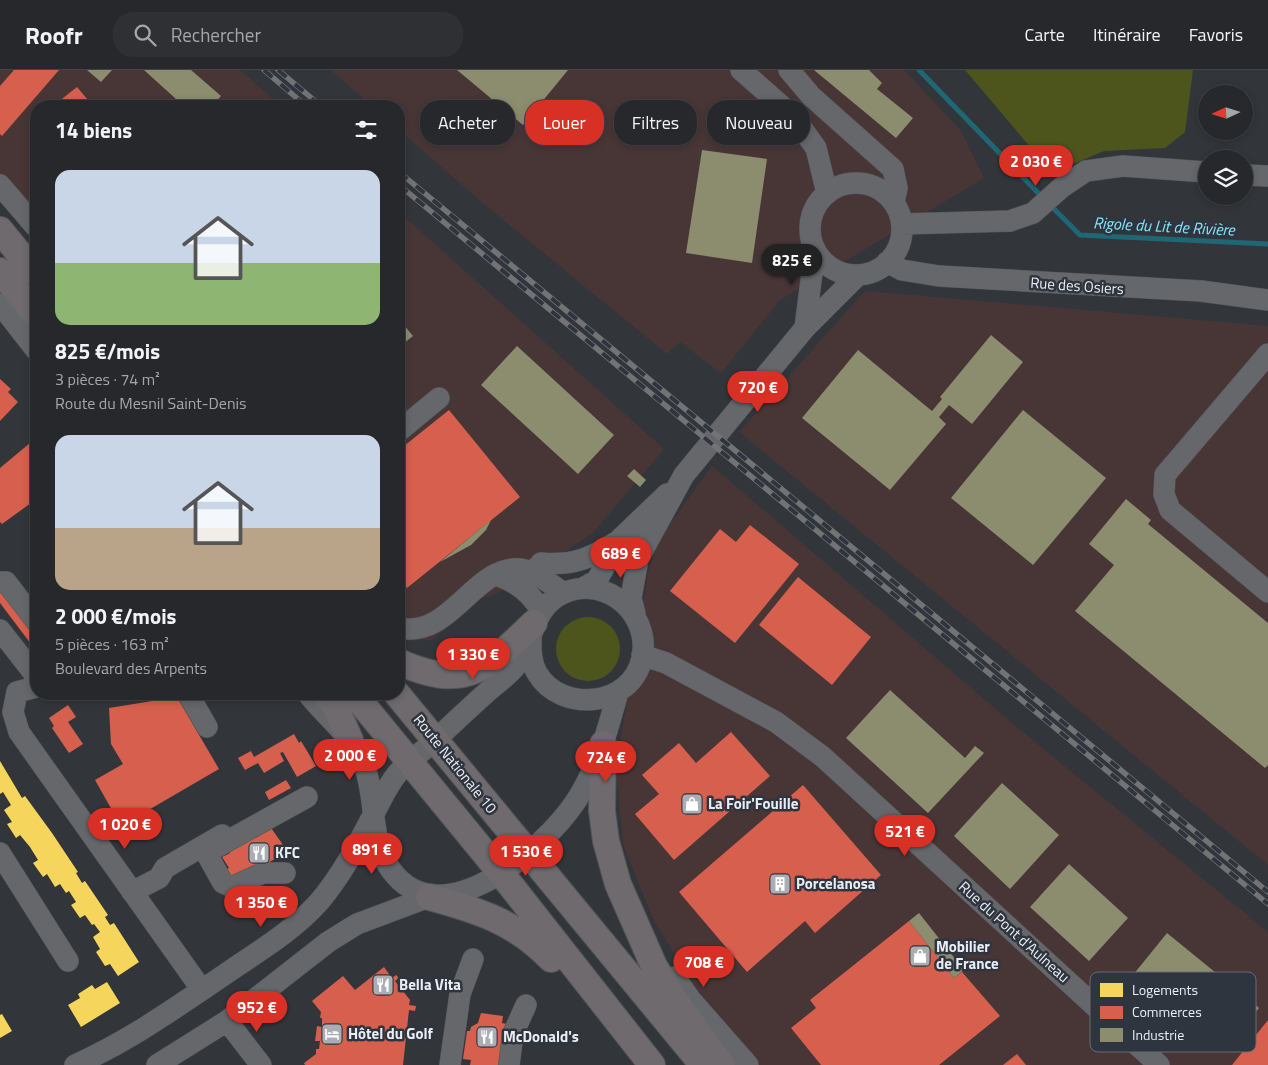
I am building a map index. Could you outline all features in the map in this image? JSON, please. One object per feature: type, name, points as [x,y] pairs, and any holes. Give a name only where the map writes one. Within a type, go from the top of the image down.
[{"type":"main road","points":[[0,230],[30,267]]},
{"type":"main road","points":[[0,271],[30,308]]},
{"type":"main road","points":[[405,665],[418,671],[441,676],[471,673],[496,659],[536,622]]},
{"type":"main road","points":[[330,700],[350,740]]},
{"type":"main road","points":[[359,700],[501,873],[652,1065]]},
{"type":"main road","name":"Route Nationale 10","points":[[403,700],[703,1065]]},
{"type":"main road","points":[[603,744],[602,811],[606,841],[618,884],[654,966],[678,1005],[722,1065]]},
{"type":"main road","points":[[429,897],[467,908],[503,922],[533,940],[571,984],[590,987]]},
{"type":"street","points":[[740,70],[793,116],[816,148],[827,193]]},
{"type":"street","points":[[789,70],[811,96],[870,146],[893,169],[897,188],[894,202]]},
{"type":"street","points":[[866,184],[870,146]]},
{"type":"street","points":[[902,224],[1010,221],[1033,213],[1062,188],[1086,171],[1123,166],[1198,171]]},
{"type":"street","points":[[1253,175],[1268,176]]},
{"type":"street","points":[[805,328],[815,249],[810,225],[813,213],[827,193],[839,186],[852,183],[866,184],[877,187],[894,202],[902,224],[901,238],[896,252],[887,262],[874,271],[858,275],[832,268],[822,260],[815,249]]},
{"type":"street","points":[[0,185],[30,220]]},
{"type":"street","name":"Rue des Osiers","points":[[887,262],[902,270],[939,276],[1201,292],[1268,300]]},
{"type":"street","points":[[532,573],[541,563],[560,564],[595,556],[620,540],[684,475],[805,328],[858,275]]},
{"type":"street","points":[[0,304],[30,342]]},
{"type":"street","points":[[1268,354],[1166,475],[1164,494],[1170,510],[1268,592]]},
{"type":"street","points":[[405,426],[439,398]]},
{"type":"street","points":[[496,575],[512,580],[536,602],[536,622],[530,654],[537,672],[549,687],[560,695],[580,701],[603,699],[618,692],[630,681],[639,666],[642,656],[642,634],[631,598],[638,560],[684,475]]},
{"type":"street","points":[[74,1065],[107,1050],[156,1022],[292,929],[320,901],[350,858],[396,774],[516,666],[536,622],[573,591],[597,580],[620,540]]},
{"type":"street","points":[[405,628],[418,628],[434,623],[496,575],[519,569],[573,591],[609,593],[623,601],[635,614]]},
{"type":"street","points":[[0,582],[6,582],[30,613]]},
{"type":"street","points":[[0,630],[30,668]]},
{"type":"street","name":"Rue du Pont d'Aulneau","points":[[642,656],[666,663],[776,722],[823,757],[1090,1002]]},
{"type":"street","points":[[18,689],[14,712],[19,732],[202,990]]},
{"type":"street","points":[[157,1065],[227,1021],[328,942],[357,924],[429,897],[474,888],[501,873],[528,852],[552,830],[576,801],[603,744],[618,692]]},
{"type":"street","points":[[191,700],[207,727]]},
{"type":"street","points":[[313,700],[350,740],[364,763],[375,812],[381,854],[391,871],[403,883],[429,897]]},
{"type":"street","points":[[132,892],[159,878],[165,868],[304,793],[213,849],[209,858],[222,884],[232,887],[263,872],[285,873]]},
{"type":"street","points":[[0,853],[68,962]]},
{"type":"street","points":[[638,928],[690,999],[748,1065]]},
{"type":"street","points":[[453,1061],[460,994],[473,959]]},
{"type":"street","points":[[509,1065],[513,1034],[526,1005],[518,1065]]},
{"type":"street","points":[[227,1021],[261,1065]]},
{"type":"street","name":"Rue du Pont d'Aulneau","points":[[1145,1052],[1159,1065]]},
{"type":"shaded area","points":[[0,70],[240,70],[274,100],[30,100],[30,234],[0,198]]},
{"type":"shaded area","points":[[331,70],[904,70],[961,131],[984,178],[780,300],[721,373],[680,342],[667,354],[484,204],[405,135],[405,100],[365,100]]},
{"type":"shaded area","points":[[405,217],[664,449],[592,534],[496,594],[482,598],[432,640],[405,641]]},
{"type":"shaded area","points":[[865,291],[1268,326],[1268,865],[739,432]]},
{"type":"shaded area","points":[[712,466],[1019,729],[1268,932],[1268,1065],[743,1065],[654,921],[623,844],[616,768],[652,549]]},
{"type":"green space","points":[[965,70],[1193,70],[1185,132],[1165,148],[1104,151],[1066,167],[1037,155]]},
{"type":"green space","points":[[588,617],[600,619],[611,626],[618,637],[620,649],[618,661],[611,672],[600,679],[588,681],[576,679],[565,672],[558,661],[556,649],[558,637],[565,626],[576,619]]},
{"type":"building: Logements","points":[[0,761],[22,798],[25,796],[52,833],[78,872],[76,873],[82,883],[85,881],[108,915],[105,917],[110,925],[114,923],[139,962],[118,976],[110,964],[105,966],[96,952],[100,949],[93,937],[100,932],[85,915],[80,918],[71,905],[76,902],[69,891],[66,893],[60,884],[55,887],[47,874],[43,877],[33,863],[38,860],[30,847],[20,835],[16,838],[7,824],[12,822],[4,810],[11,805],[3,792],[0,794]]},
{"type":"building: Logements","points":[[107,982],[120,1003],[81,1027],[68,1005],[80,998],[78,994],[92,985],[95,989]]},
{"type":"building: Logements","points":[[2,1014],[12,1031],[0,1038],[0,1015]]},
{"type":"building: Commerces","points":[[14,70],[59,70],[33,100],[30,100],[30,104],[2,136],[0,134],[0,86]]},
{"type":"building: Commerces","points":[[77,87],[88,100],[61,100]]},
{"type":"building: Commerces","points":[[0,379],[11,389],[8,392],[18,402],[0,421]]},
{"type":"building: Commerces","points":[[449,410],[520,497],[407,588],[405,586],[405,445]]},
{"type":"building: Commerces","points":[[30,443],[30,504],[2,524],[0,522],[0,468]]},
{"type":"building: Commerces","points":[[750,525],[799,564],[735,643],[670,591],[720,529],[736,542]]},
{"type":"building: Commerces","points":[[798,577],[871,637],[832,685],[759,625]]},
{"type":"building: Commerces","points":[[0,592],[30,619],[30,643],[0,603]]},
{"type":"building: Commerces","points":[[158,700],[179,700],[219,769],[121,826],[95,780],[123,764],[111,744],[109,708]]},
{"type":"building: Commerces","points":[[68,705],[76,717],[68,722],[83,744],[69,753],[52,728],[54,726],[49,718]]},
{"type":"building: Commerces","name":"La Foir'Fouille","points":[[731,732],[770,776],[674,860],[635,814],[659,794],[642,775],[679,743],[696,763]]},
{"type":"building: Commerces","points":[[294,734],[299,743],[301,741],[316,766],[297,777],[283,752],[280,753],[284,761],[264,773],[258,763],[245,770],[238,758],[251,751],[254,757]]},
{"type":"building: Commerces","points":[[286,780],[291,788],[269,800],[265,792]]},
{"type":"building: Commerces","name":"Porcelanosa","points":[[803,785],[881,875],[815,933],[805,921],[747,972],[679,892]]},
{"type":"building: Commerces","name":"KFC","points":[[269,825],[288,852],[236,880],[223,871],[229,868],[222,857],[230,853],[228,849]]},
{"type":"building: Commerces","points":[[909,921],[954,978],[962,972],[1000,1016],[939,1065],[821,1065],[791,1028],[816,1008],[810,1000]]},
{"type":"building: Commerces","points":[[384,967],[392,978],[396,975],[399,978],[395,981],[410,1000],[409,1005],[416,1006],[415,1011],[409,1010],[403,1065],[305,1065],[304,1063],[316,1054],[316,1049],[319,1049],[320,1041],[315,1041],[317,1026],[322,1027],[321,1012],[312,1001],[343,976],[355,990]]},
{"type":"building: Commerces","name":"McDonald's","points":[[481,1013],[503,1016],[502,1023],[511,1025],[509,1065],[470,1065],[471,1060],[463,1059],[467,1031],[470,1031],[471,1027],[478,1023]]},
{"type":"building: Commerces","points":[[1268,1020],[1268,1065],[1232,1065],[1242,1052],[1256,1052],[1256,1035]]},
{"type":"building: Commerces","points":[[1017,1054],[1026,1065],[1003,1065]]},
{"type":"building: Industrie","points":[[87,70],[112,70],[101,82]]},
{"type":"building: Industrie","points":[[144,70],[191,70],[221,96],[217,100],[176,99]]},
{"type":"building: Industrie","points":[[457,70],[568,70],[543,100],[525,100],[525,123],[523,125],[515,118],[515,100],[493,100]]},
{"type":"building: Industrie","points":[[814,70],[869,70],[882,83],[877,89],[913,118],[896,138]]},
{"type":"building: Industrie","points":[[702,150],[767,159],[752,263],[686,253]]},
{"type":"building: Industrie","points":[[405,326],[413,336],[405,342]]},
{"type":"building: Industrie","points":[[991,335],[1023,362],[972,424],[949,405],[939,417],[946,424],[890,490],[802,418],[858,350],[932,411],[942,399],[940,397]]},
{"type":"building: Industrie","points":[[517,346],[614,435],[578,474],[481,385]]},
{"type":"building: Industrie","points":[[1023,410],[1106,478],[1033,565],[951,498]]},
{"type":"building: Industrie","points":[[634,469],[646,480],[640,487],[627,476]]},
{"type":"building: Industrie","points":[[1126,499],[1151,520],[1148,524],[1268,623],[1268,765],[1265,768],[1075,611],[1114,565],[1089,544]]},
{"type":"building: Industrie","points":[[491,520],[486,530],[471,545],[440,562]]},
{"type":"building: Industrie","points":[[890,690],[965,758],[975,746],[984,753],[928,813],[846,738]]},
{"type":"building: Industrie","points":[[1002,783],[1059,835],[1010,889],[954,836]]},
{"type":"building: Industrie","points":[[1069,864],[1128,918],[1089,961],[1030,907]]},
{"type":"building: Industrie","points":[[919,913],[964,970],[954,978],[909,921]]},
{"type":"building: Industrie","points":[[1167,933],[1215,972],[1135,972]]},
{"type":"waterway","name":"Rigole du Lit de Rivière","points":[[919,70],[1043,198]]},
{"type":"waterway","name":"Rigole du Lit de Rivière","points":[[1049,204],[1080,235],[1268,244]]},
{"type":"railway","points":[[264,70],[299,100]]},
{"type":"railway","points":[[278,70],[314,100]]},
{"type":"railway","points":[[405,177],[1268,892]]},
{"type":"railway","points":[[405,190],[1268,904]]},
{"type":"place","name":"La Foir'Fouille","points":[[692,804]]},
{"type":"place","name":"KFC","points":[[259,853]]},
{"type":"place","name":"Porcelanosa","points":[[780,884]]},
{"type":"place","name":"Mobilier de France","points":[[920,956]]},
{"type":"place","name":"Bella Vita","points":[[383,985]]},
{"type":"place","name":"Hôtel du Golf","points":[[332,1034]]},
{"type":"place","name":"McDonald's","points":[[487,1037]]}]
